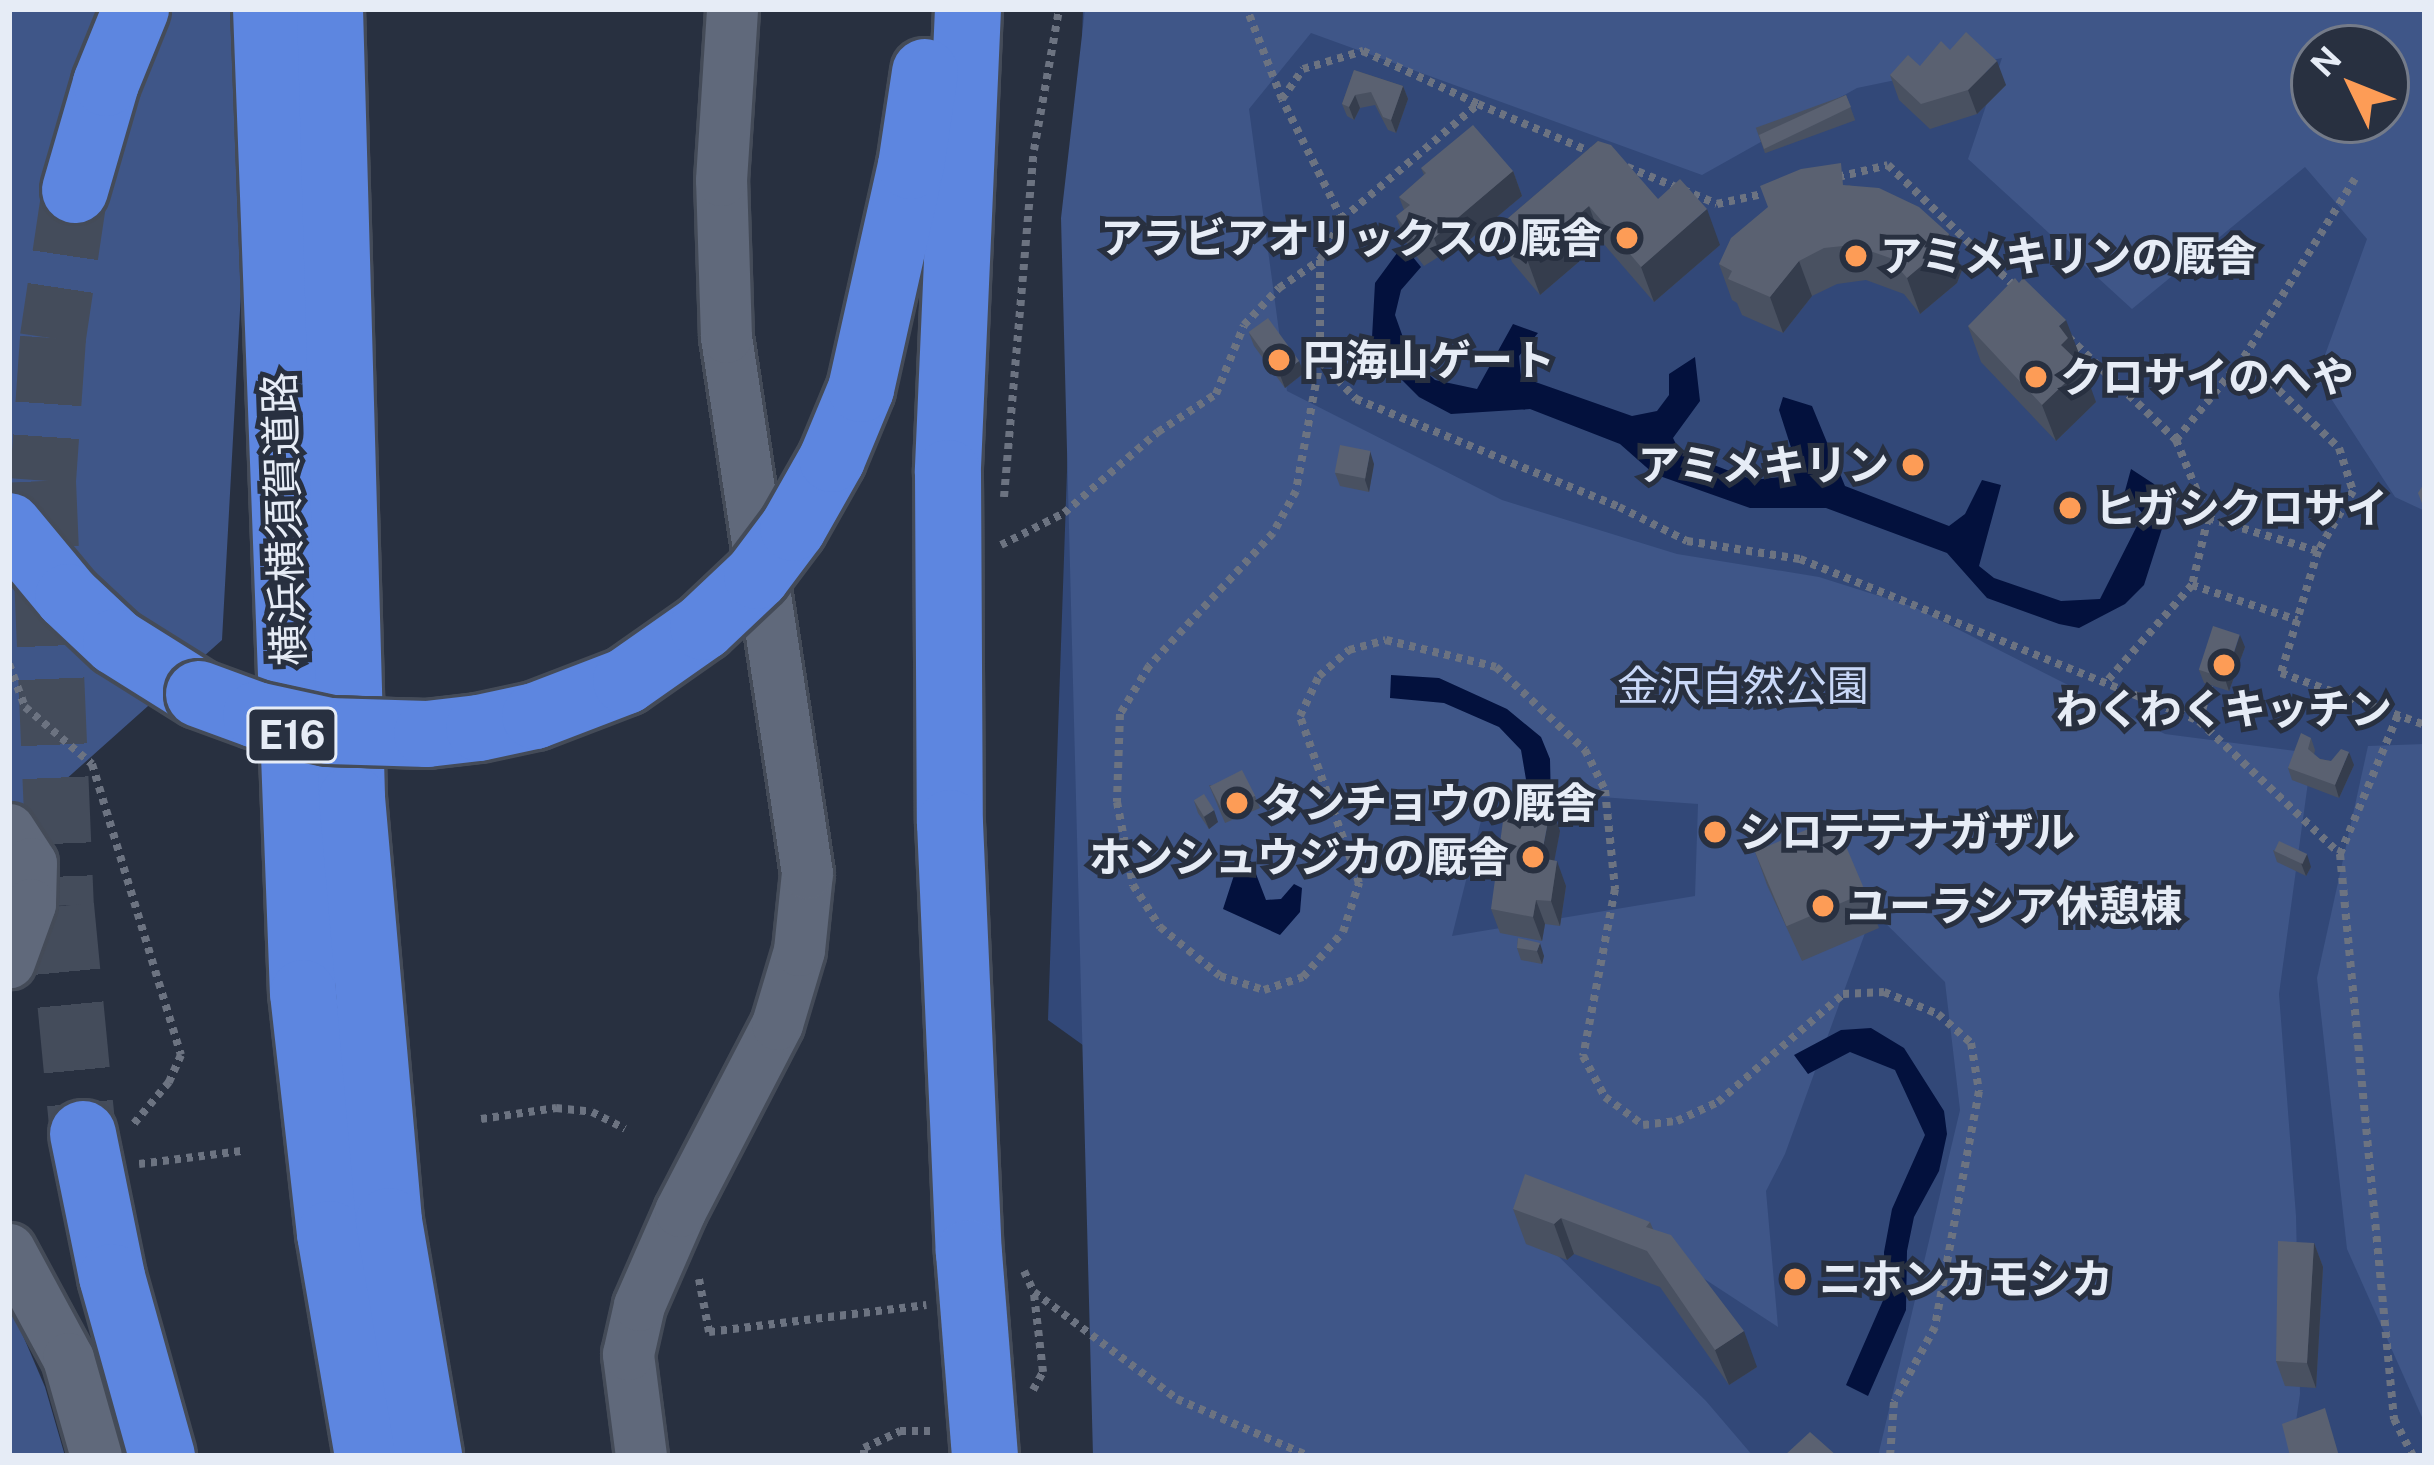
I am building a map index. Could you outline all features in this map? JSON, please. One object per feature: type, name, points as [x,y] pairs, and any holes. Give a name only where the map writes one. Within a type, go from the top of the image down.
[{"type":"highway","points":[[75,190],[106,83],[136,9]]},
{"type":"highway","name":"横浜横須賀道路","points":[[266,9],[303,993],[330,1234],[368,1456]]},
{"type":"highway","name":"横浜横須賀道路","points":[[330,9],[355,843],[389,1221],[429,1456]]},
{"type":"highway","name":"E16","points":[[9,526],[68,597],[116,642],[199,694],[256,715],[329,731],[427,734],[535,716],[626,681],[703,627],[757,576],[793,528],[832,459],[862,389],[911,166],[934,9]]},
{"type":"highway","points":[[968,9],[948,473],[950,800],[969,1253],[985,1456]]},
{"type":"highway","points":[[112,1139],[112,1277],[162,1456]]},
{"type":"lane","points":[[641,1456],[628,1354],[639,1305],[680,1211],[777,1024],[799,950],[807,873],[725,337],[721,180],[732,9]]},
{"type":"lane","points":[[9,829],[31,863],[30,904],[9,962]]},
{"type":"lane","points":[[9,1249],[68,1358],[96,1456]]},
{"type":"path","points":[[1004,502],[1034,150],[1059,9]]},
{"type":"path","points":[[1247,9],[1282,99],[1342,219]]},
{"type":"path","points":[[1282,99],[1304,69],[1363,51],[1717,204],[1781,190]]},
{"type":"path","points":[[1001,545],[1064,513],[1158,432],[1216,394],[1244,325],[1279,288],[1320,260],[1342,219],[1478,104]]},
{"type":"path","points":[[1824,180],[1888,165],[2024,295]]},
{"type":"path","points":[[2176,440],[2244,357],[2355,179]]},
{"type":"path","points":[[1320,260],[1320,362],[1296,491],[1273,533],[1149,666],[1120,714],[1117,802],[1133,885],[1160,927],[1220,976],[1264,990],[1303,977],[1343,932],[1359,883],[1300,716],[1319,676],[1349,650],[1386,640],[1496,667],[1586,750],[1605,790],[1615,889],[1583,1055],[1605,1097],[1643,1125],[1677,1121],[1718,1102],[1843,994],[1884,992],[1938,1014],[1971,1043],[1979,1091],[1935,1328],[1894,1402],[1890,1456]]},
{"type":"path","points":[[2057,327],[2176,440],[2208,518],[2192,586],[2107,681]]},
{"type":"path","points":[[2244,357],[2339,448],[2354,491],[2318,550],[2281,673],[2425,725]]},
{"type":"path","points":[[1320,362],[1356,399],[1618,507],[1687,541],[1800,559],[2199,721],[2340,854]]},
{"type":"path","points":[[2208,518],[2318,550]]},
{"type":"path","points":[[1000,567],[1002,524]]},
{"type":"path","points":[[2192,586],[2297,620]]},
{"type":"path","points":[[9,664],[25,707],[92,764],[181,1055],[170,1082],[112,1139],[128,1166],[241,1151]]},
{"type":"path","points":[[2199,721],[2210,685]]},
{"type":"path","points":[[2398,715],[2340,854],[2394,1419],[2413,1456]]},
{"type":"path","points":[[481,1119],[556,1108],[592,1112],[626,1129]]},
{"type":"path","points":[[1018,1260],[1034,1292],[1177,1399],[1309,1456]]},
{"type":"path","points":[[1012,1294],[1034,1292]]},
{"type":"path","points":[[709,1332],[948,1303]]},
{"type":"green space","points":[[9,9],[232,9],[242,274],[222,640],[36,806],[9,871]]},
{"type":"green space","name":"金沢自然公園","points":[[1083,9],[2425,9],[2425,1456],[1656,1456],[1048,1020]]},
{"type":"green space","name":"金沢自然公園","points":[[1085,9],[2425,9],[2425,511],[2395,497],[2317,377],[2367,239],[2305,167],[2132,309],[1968,159],[2002,58],[1857,88],[1702,175],[1311,33],[1249,109],[1287,391],[1502,500],[1677,554],[1819,577],[1914,607],[2165,734],[2312,753],[2279,994],[2296,1216],[2300,1394],[2291,1456],[1878,1456],[1960,1110],[1945,982],[1873,911],[1785,1154],[1766,1191],[1778,1327],[1680,1263],[1550,1248],[1706,1401],[1753,1456],[1093,1456],[1061,218]],"holes":[[[1489,789],[1698,804],[1695,896],[1452,936]]]},
{"type":"green space","points":[[2425,744],[2425,1424],[2347,1249],[2317,978],[2368,746]]},
{"type":"green space","points":[[9,1303],[45,1387],[65,1456],[9,1456]]},
{"type":"shaded area","points":[[1403,245],[1421,267],[1401,290],[1395,315],[1410,357],[1435,380],[1477,389],[1513,324],[1538,333],[1519,356],[1521,377],[1632,416],[1657,411],[1669,395],[1669,374],[1695,357],[1700,401],[1673,438],[1680,452],[1753,480],[1788,476],[1796,463],[1779,410],[1783,397],[1812,406],[1845,486],[1949,526],[1965,514],[1982,480],[2001,485],[1979,566],[1994,578],[2061,601],[2100,599],[2143,514],[2125,491],[2131,469],[2154,484],[2168,510],[2144,585],[2125,604],[2079,628],[2059,624],[1987,598],[1947,553],[1826,508],[1750,508],[1654,474],[1620,444],[1530,409],[1451,414],[1419,397],[1390,368],[1372,338],[1375,283]]},
{"type":"shaded area","points":[[1391,675],[1439,678],[1507,709],[1541,737],[1550,759],[1551,804],[1530,803],[1521,750],[1499,727],[1444,703],[1390,698]]},
{"type":"shaded area","points":[[1251,861],[1266,900],[1281,899],[1294,884],[1302,888],[1300,912],[1280,935],[1223,909],[1237,866]]},
{"type":"shaded area","points":[[1871,1028],[1904,1048],[1944,1111],[1947,1134],[1939,1171],[1914,1217],[1907,1251],[1906,1310],[1868,1396],[1846,1385],[1885,1296],[1884,1252],[1892,1209],[1925,1135],[1895,1070],[1850,1052],[1808,1074],[1794,1055],[1841,1030]]},
{"type":"building","points":[[1966,32],[1997,61],[1968,90],[1921,104],[1890,75],[1908,55],[1920,66],[1941,41],[1950,50]]},
{"type":"building","points":[[1354,70],[1403,86],[1391,120],[1383,117],[1371,92],[1355,95],[1349,107],[1342,104]]},
{"type":"building","points":[[1846,95],[1851,107],[1764,149],[1759,135]]},
{"type":"building","points":[[1473,125],[1513,171],[1434,238],[1431,231],[1415,241],[1396,216],[1410,205],[1399,197],[1426,173],[1421,168]]},
{"type":"building","points":[[1598,141],[1611,145],[1658,199],[1680,179],[1707,209],[1641,267],[1589,206],[1527,259],[1499,226]]},
{"type":"building","points":[[1841,163],[1843,185],[1879,188],[1919,207],[1949,234],[1944,247],[1907,278],[1890,258],[1853,245],[1824,248],[1799,261],[1770,297],[1728,279],[1732,271],[1719,264],[1731,238],[1768,207],[1760,186],[1801,169]]},
{"type":"building","points":[[2015,278],[2019,283],[2023,278],[2066,320],[2059,326],[2068,338],[2061,345],[2083,366],[2042,405],[1968,326]]},
{"type":"building","name":"円海山ゲート","points":[[1268,318],[1299,361],[1280,375],[1249,332]]},
{"type":"building","points":[[1340,445],[1370,451],[1365,478],[1335,472]]},
{"type":"building","points":[[2425,482],[2425,511],[2418,493]]},
{"type":"building","points":[[2213,626],[2240,635],[2225,678],[2199,670]]},
{"type":"building","points":[[2301,733],[2311,738],[2308,749],[2320,759],[2331,761],[2341,749],[2349,752],[2335,785],[2288,768]]},
{"type":"building","points":[[1242,770],[1255,796],[1223,812],[1210,786]]},
{"type":"building","points":[[1204,794],[1214,810],[1204,816],[1194,800]]},
{"type":"building","name":"ホンシュウジカの厩舎","points":[[1506,799],[1551,806],[1541,858],[1557,861],[1551,901],[1536,900],[1533,917],[1491,909]]},
{"type":"building","points":[[1834,818],[1866,893],[1786,926],[1755,852]]},
{"type":"building","points":[[2279,841],[2307,854],[2302,864],[2274,851]]},
{"type":"building","points":[[1518,938],[1540,943],[1537,951],[1517,948]]},
{"type":"building","points":[[1525,1174],[1650,1222],[1646,1227],[1671,1235],[1744,1331],[1715,1350],[1647,1251],[1561,1218],[1554,1224],[1513,1209]]},
{"type":"building","points":[[2278,1241],[2314,1243],[2307,1363],[2276,1361]]},
{"type":"building","points":[[2325,1408],[2339,1456],[2290,1456],[2282,1424]]},
{"type":"building","points":[[1810,1432],[1837,1456],[1784,1456]]},
{"type":"tunnel","points":[[75,190],[53,338],[43,481],[61,906],[83,1134]]},
{"type":"place","name":"アラビアオリックスの厩舎","points":[[1627,238]]},
{"type":"place","name":"アミメキリンの厩舎","points":[[1856,256]]},
{"type":"place","name":"円海山ゲート","points":[[1279,360]]},
{"type":"place","name":"クロサイのへや","points":[[2036,377]]},
{"type":"place","name":"アミメキリン","points":[[1913,465]]},
{"type":"place","name":"ヒガシクロサイ","points":[[2070,508]]},
{"type":"place","name":"わくわくキッチン","points":[[2224,665]]},
{"type":"place","name":"タンチョウの厩舎","points":[[1237,803]]},
{"type":"place","name":"シロテテナガザル","points":[[1715,832]]},
{"type":"place","name":"ホンシュウジカの厩舎","points":[[1533,857]]},
{"type":"place","name":"ユーラシア休憩棟","points":[[1823,906]]},
{"type":"place","name":"ニホンカモシカ","points":[[1795,1279]]}]
